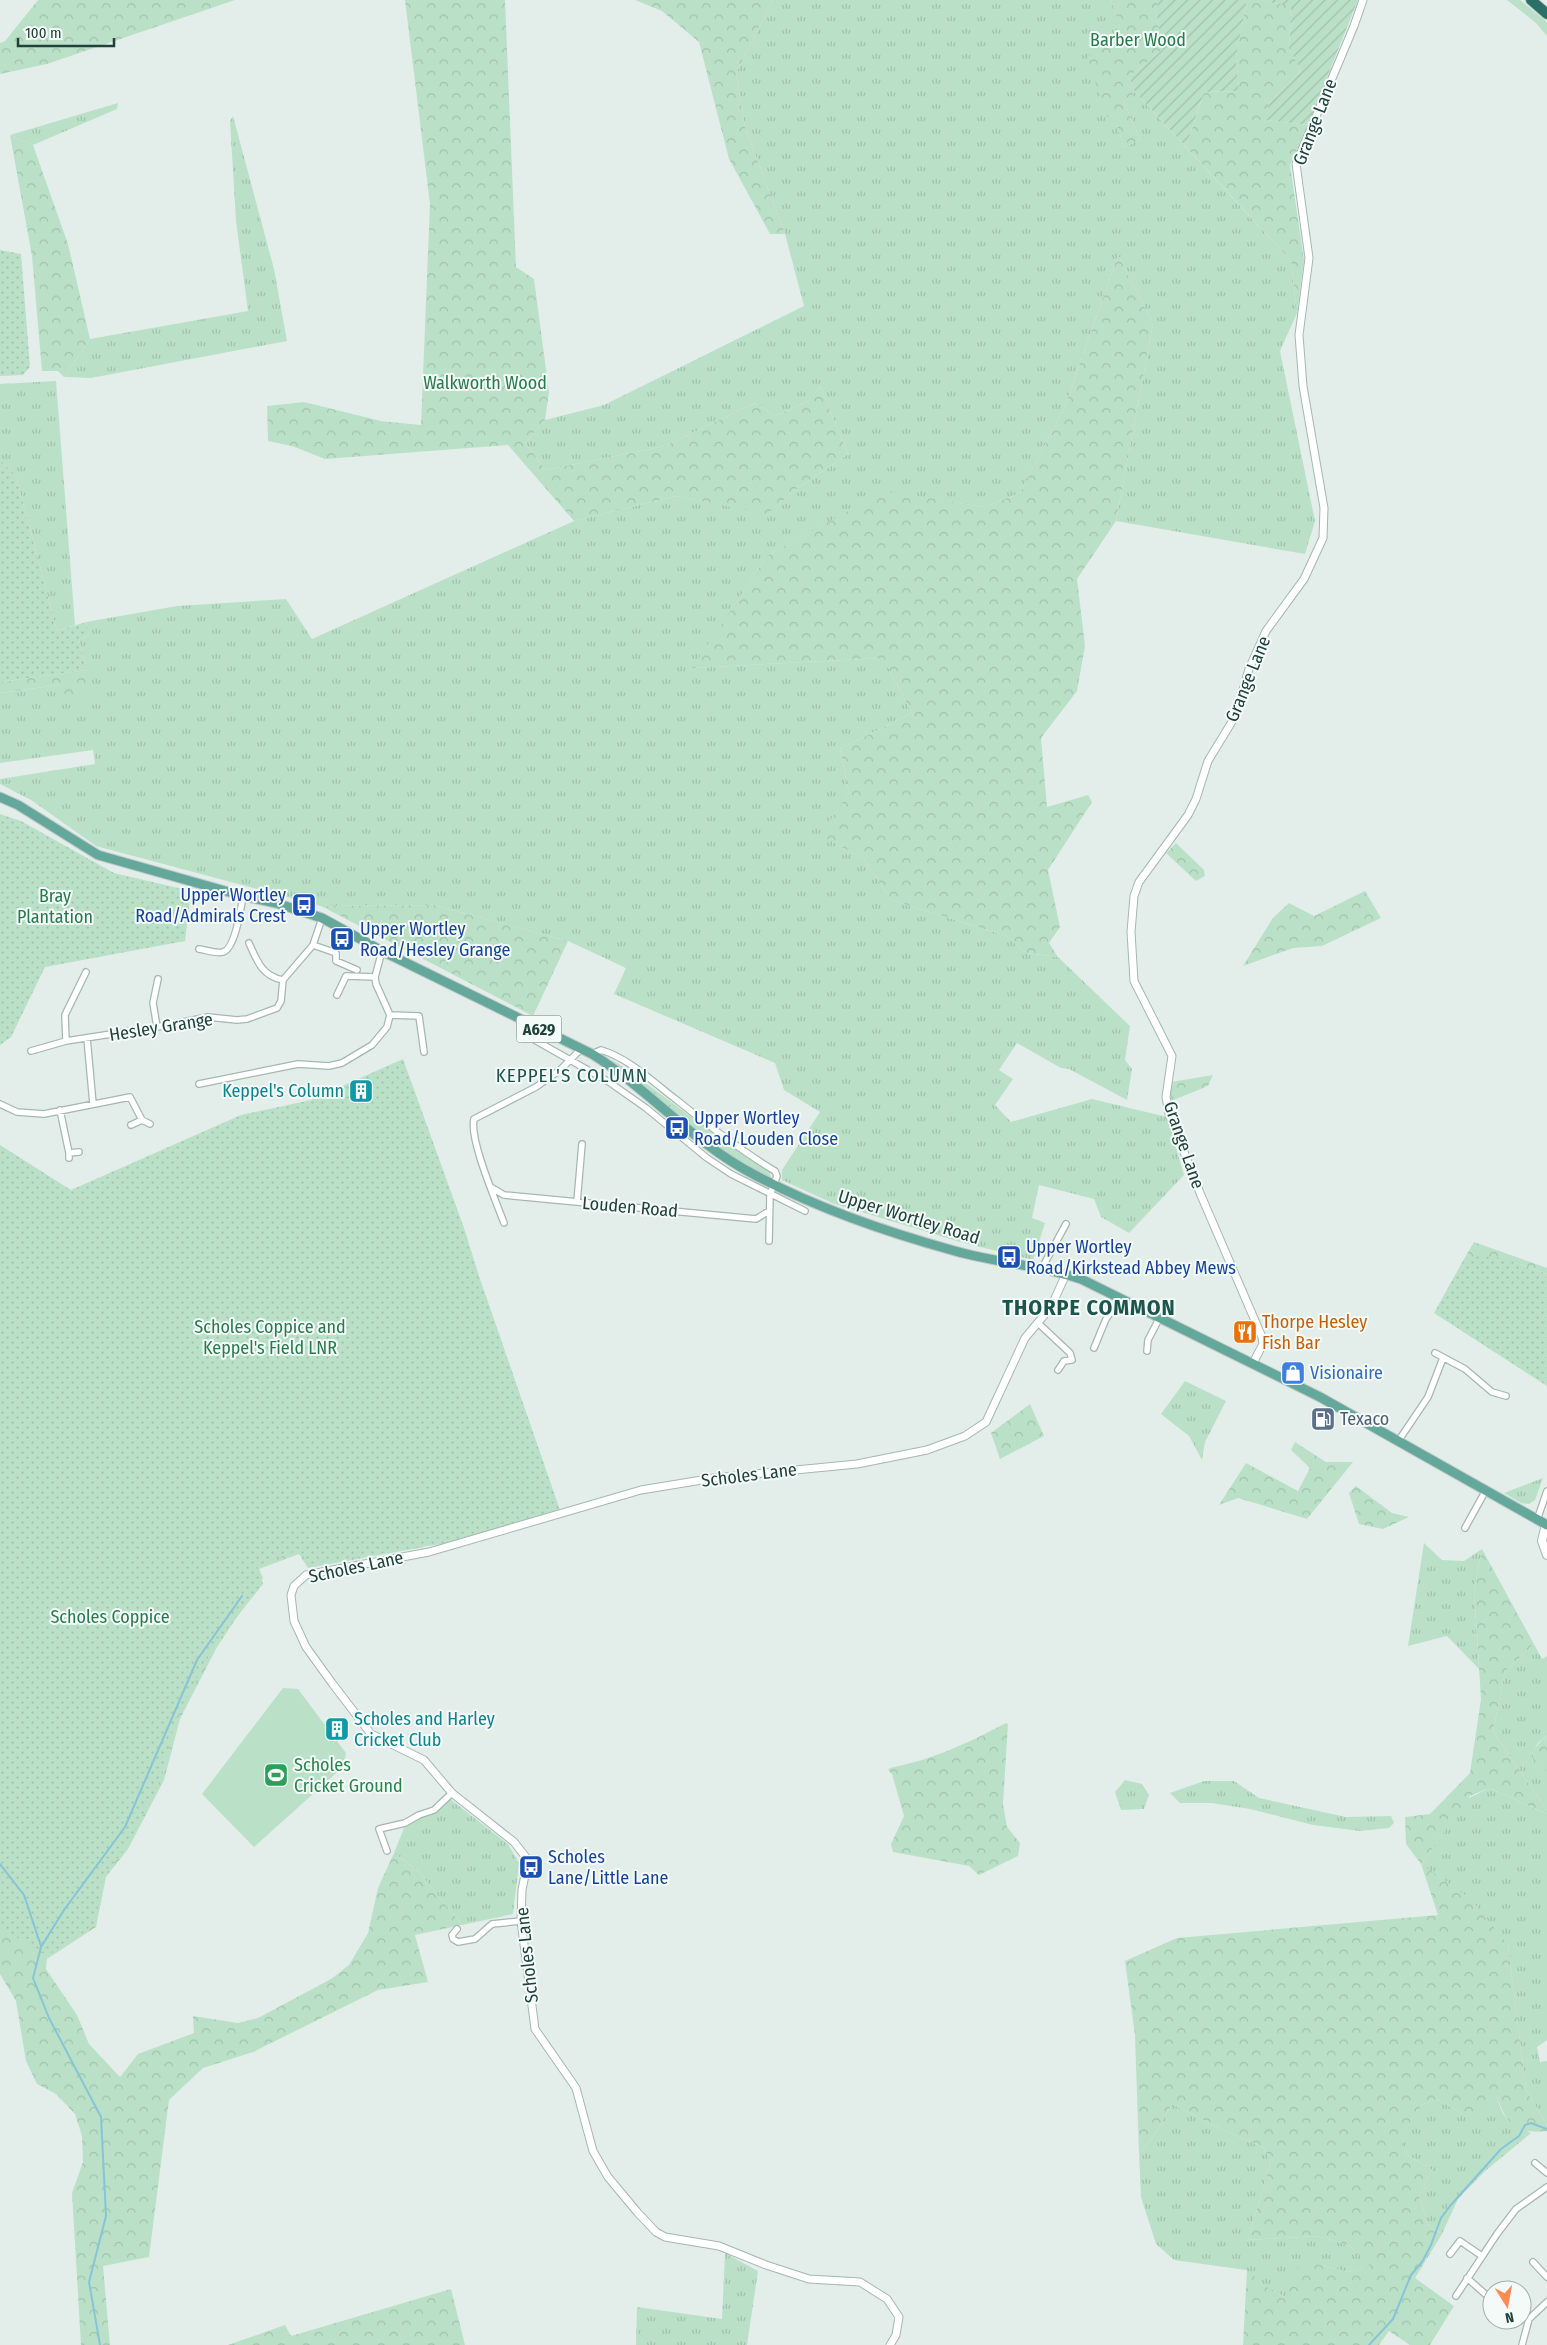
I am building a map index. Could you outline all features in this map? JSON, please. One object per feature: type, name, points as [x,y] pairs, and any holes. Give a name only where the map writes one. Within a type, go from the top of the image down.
[{"type":"highway","points":[[1531,0],[1547,14]]},
{"type":"main road","name":"Upper Wortley Road","points":[[0,797],[18,805],[98,855],[243,896],[276,903],[322,918],[382,951],[592,1054],[612,1067],[710,1148],[772,1184],[825,1208],[955,1251],[1066,1274],[1121,1298],[1253,1363],[1399,1440],[1547,1525]]},
{"type":"main road","points":[[1547,1525],[1542,1541],[1547,1555]]},
{"type":"street","name":"Grange Lane","points":[[1253,1363],[1263,1344],[1262,1337],[1200,1193],[1169,1114],[1166,1097],[1172,1056],[1134,981],[1131,932],[1134,896],[1139,882],[1188,815],[1196,800],[1208,761],[1236,716],[1249,669],[1266,631],[1304,579],[1323,538],[1324,508],[1303,386],[1299,334],[1309,258],[1296,164],[1354,26],[1363,0]]},
{"type":"street","points":[[199,949],[222,953],[228,950],[232,942],[243,896]]},
{"type":"street","points":[[249,943],[263,971],[272,978],[283,980],[313,945],[322,918]]},
{"type":"street","points":[[313,945],[336,953],[336,961],[357,970]]},
{"type":"street","points":[[200,1084],[298,1064],[329,1066],[342,1063],[361,1052],[381,1036],[387,1027],[390,1015],[379,993],[375,977],[382,951]]},
{"type":"street","points":[[66,1041],[65,1015],[86,972]]},
{"type":"street","points":[[337,995],[346,976],[375,977]]},
{"type":"street","points":[[158,979],[153,1003],[158,1027]]},
{"type":"street","name":"Hesley Grange","points":[[31,1051],[66,1041],[158,1027],[208,1017],[237,1020],[262,1013],[280,1005],[283,980]]},
{"type":"street","points":[[390,1015],[419,1016],[424,1052]]},
{"type":"street","points":[[87,1038],[93,1104]]},
{"type":"street","points":[[533,1039],[571,1059],[646,1108],[707,1158],[770,1195],[805,1211]]},
{"type":"street","points":[[504,1223],[475,1140],[472,1125],[474,1119],[536,1087],[581,1049]]},
{"type":"street","name":"Upper Wortley Road","points":[[592,1054],[600,1050],[608,1052],[641,1073],[728,1142],[776,1171],[777,1176],[772,1184]]},
{"type":"street","points":[[130,1089],[130,1097],[142,1120],[150,1124]]},
{"type":"street","points":[[0,1104],[17,1112],[31,1114],[130,1097]]},
{"type":"street","points":[[60,1110],[69,1155],[79,1152]]},
{"type":"street","points":[[131,1125],[142,1120]]},
{"type":"street","points":[[577,1202],[582,1144]]},
{"type":"street","points":[[769,1241],[769,1212],[772,1184]]},
{"type":"street","name":"Louden Road","points":[[492,1188],[504,1195],[756,1218],[769,1212]]},
{"type":"street","points":[[1042,1268],[1066,1224]]},
{"type":"street","name":"Scholes Lane","points":[[890,2345],[896,2335],[899,2318],[887,2299],[860,2282],[809,2279],[766,2266],[719,2246],[665,2238],[656,2232],[638,2213],[598,2162],[576,2088],[535,2029],[521,1921],[522,1890],[528,1860],[514,1842],[452,1793],[420,1756],[371,1734],[306,1647],[294,1621],[290,1598],[294,1586],[306,1575],[429,1552],[641,1490],[714,1478],[857,1464],[927,1450],[965,1436],[986,1422],[1025,1338],[1051,1307],[1066,1274]]},
{"type":"street","points":[[1094,1348],[1106,1319],[1121,1298]]},
{"type":"street","points":[[1147,1351],[1148,1340],[1160,1317]]},
{"type":"street","points":[[1038,1323],[1070,1352],[1072,1360],[1064,1361],[1058,1370]]},
{"type":"street","points":[[1435,1353],[1465,1369],[1492,1392],[1506,1396]]},
{"type":"street","points":[[1399,1440],[1428,1397],[1443,1358]]},
{"type":"street","points":[[1465,1528],[1486,1490]]},
{"type":"street","points":[[1538,1520],[1547,1491]]},
{"type":"street","points":[[387,1851],[379,1829],[405,1823],[419,1815],[434,1810],[452,1793]]},
{"type":"street","points":[[457,1929],[452,1935],[453,1939],[458,1942],[475,1939],[492,1924],[521,1921]]},
{"type":"street","points":[[1535,2163],[1547,2173]]},
{"type":"street","points":[[1456,2296],[1516,2209],[1547,2188]]},
{"type":"street","points":[[1450,2254],[1460,2241],[1482,2256]]},
{"type":"street","points":[[1533,2262],[1547,2277]]},
{"type":"street","points":[[1467,2278],[1482,2291]]},
{"type":"street","points":[[1532,2316],[1547,2302]]},
{"type":"street","points":[[1522,2345],[1526,2330]]},
{"type":"green space","points":[[38,0],[235,0],[47,64],[0,74],[0,43],[5,41]]},
{"type":"green space","name":"Walkworth Wood","points":[[405,0],[505,0],[516,267],[534,279],[549,392],[545,420],[525,443],[546,470],[665,446],[755,403],[775,416],[809,401],[820,386],[848,454],[795,490],[767,514],[676,496],[574,521],[508,445],[325,459],[292,446],[268,441],[267,406],[304,402],[381,421],[421,425],[430,204]]},
{"type":"green space","points":[[635,0],[773,0],[736,73],[745,127],[785,234],[770,234],[729,159],[699,42],[662,11]]},
{"type":"green space","points":[[773,0],[1111,0],[1120,26],[1107,116],[1114,114],[1124,148],[1140,139],[1124,102],[1135,92],[1291,261],[1297,313],[1280,351],[1315,521],[1305,554],[1116,521],[1153,324],[1118,255],[1065,406],[1020,493],[985,507],[884,492],[767,556],[693,668],[883,658],[912,713],[840,749],[849,793],[821,835],[864,859],[891,900],[1007,936],[1026,953],[1058,957],[1130,1026],[1125,1060],[1132,1069],[1127,1100],[1069,1069],[1061,1068],[1017,1043],[999,1070],[1013,1079],[995,1105],[1011,1122],[1092,1099],[1167,1117],[1184,1175],[1129,1233],[1101,1217],[1094,1199],[1039,1185],[1032,1218],[1045,1223],[1033,1260],[960,1242],[832,1203],[782,1180],[782,1170],[820,1112],[784,1090],[775,1063],[614,994],[626,968],[568,941],[434,905],[321,906],[96,846],[31,800],[0,784],[0,779],[95,764],[93,750],[0,763],[0,693],[59,685],[87,699],[87,670],[79,640],[89,635],[86,622],[177,606],[286,599],[312,639],[574,521],[676,496],[767,513],[795,490],[848,454],[820,386],[809,401],[775,416],[755,403],[665,446],[546,470],[525,443],[545,420],[604,405],[804,306],[785,234],[745,127],[736,73]]},
{"type":"green space","name":"Barber Wood","points":[[1111,0],[1158,0],[1156,13],[1163,49],[1129,77],[1135,92],[1124,102],[1140,139],[1124,148],[1114,115],[1107,117],[1087,58],[1120,27]]},
{"type":"green space","points":[[1158,0],[1247,0],[1236,57],[1239,91],[1204,92],[1186,147],[1135,92],[1129,77],[1163,49],[1156,13]]},
{"type":"green space","points":[[1247,0],[1268,0],[1273,3],[1291,5],[1289,49],[1301,70],[1269,103],[1266,120],[1308,125],[1290,165],[1304,260],[1297,313],[1291,261],[1186,147],[1204,92],[1239,91],[1236,57]]},
{"type":"green space","points":[[1268,0],[1358,0],[1308,125],[1265,120],[1269,103],[1301,70],[1289,49],[1291,6],[1273,3]]},
{"type":"green space","points":[[1507,0],[1520,0],[1547,22],[1547,36],[1536,23]]},
{"type":"green space","points":[[118,103],[117,109],[33,145],[10,135]]},
{"type":"green space","points":[[233,116],[274,269],[287,341],[91,378],[64,377],[90,339],[248,311],[236,221],[230,121]]},
{"type":"green space","points":[[10,135],[33,145],[68,244],[90,339],[64,377],[58,371],[42,371],[32,256]]},
{"type":"green space","points":[[0,250],[21,254],[30,367],[23,375],[0,376]]},
{"type":"green space","points":[[1118,255],[1153,324],[1116,521],[1077,579],[1085,646],[1077,691],[1041,738],[1047,807],[1088,795],[1092,802],[1048,870],[1060,927],[1049,943],[1058,957],[1026,953],[1007,936],[891,900],[864,859],[820,835],[849,793],[840,749],[912,713],[883,658],[692,668],[767,556],[884,491],[985,507],[1020,493],[1065,406]]},
{"type":"green space","points":[[56,381],[75,625],[57,631],[16,476],[0,460],[0,384]]},
{"type":"green space","points":[[0,460],[16,476],[57,631],[86,622],[89,635],[79,640],[87,670],[0,682]]},
{"type":"green space","points":[[87,670],[87,699],[63,700],[59,685],[0,693],[0,682]]},
{"type":"green space","name":"Bray Plantation","points":[[0,814],[21,821],[114,873],[191,891],[185,941],[45,967],[11,1037],[0,1045]]},
{"type":"green space","points":[[1176,843],[1204,870],[1205,876],[1196,881],[1166,853]]},
{"type":"green space","points":[[1365,891],[1381,918],[1322,946],[1293,948],[1243,966],[1273,918],[1289,903],[1314,916]]},
{"type":"green space","points":[[434,905],[568,941],[533,1016],[321,906]]},
{"type":"green space","points":[[610,1058],[729,1145],[770,1172],[771,1179],[729,1158],[695,1132]]},
{"type":"green space","name":"Scholes Coppice and Keppel's Field LNR","points":[[403,1059],[464,1228],[560,1510],[441,1544],[309,1564],[299,1550],[257,1566],[263,1584],[214,1646],[175,1721],[161,1779],[126,1848],[103,1877],[94,1926],[47,1956],[0,1927],[0,1145],[71,1190],[241,1115],[311,1100]]},
{"type":"green space","points":[[1213,1075],[1208,1086],[1171,1101],[1171,1082]]},
{"type":"green space","points":[[1474,1242],[1547,1268],[1547,1274],[1496,1258],[1475,1257],[1464,1259]]},
{"type":"green space","points":[[1479,1256],[1502,1258],[1547,1274],[1547,1386],[1434,1313],[1464,1259]]},
{"type":"green space","name":"Scholes Coppice","points":[[0,1371],[306,1532],[424,1547],[308,1568],[299,1554],[259,1569],[263,1578],[217,1647],[180,1719],[164,1780],[128,1849],[106,1877],[96,1927],[47,1959],[46,1969],[77,2015],[89,2044],[120,2077],[138,2054],[194,2033],[193,2016],[238,2023],[258,2018],[331,1979],[349,1965],[368,1933],[378,1888],[394,1853],[418,1871],[462,1925],[415,1935],[428,1982],[378,1990],[253,2052],[203,2068],[169,2100],[149,2257],[103,2266],[110,2345],[81,2345],[72,2193],[83,2162],[82,2136],[75,2114],[56,2094],[37,2084],[26,2061],[16,2001],[0,1974]]},
{"type":"green space","points":[[1185,1381],[1226,1401],[1205,1442],[1202,1460],[1189,1436],[1161,1414]]},
{"type":"green space","points":[[1030,1404],[1044,1436],[1000,1459],[991,1433]]},
{"type":"green space","points":[[1295,1442],[1326,1462],[1353,1462],[1307,1519],[1238,1498],[1219,1505],[1246,1463],[1298,1491],[1310,1468],[1291,1450]]},
{"type":"green space","points":[[1543,1478],[1535,1500],[1529,1504],[1521,1503],[1504,1493]]},
{"type":"green space","points":[[1356,1486],[1392,1513],[1409,1517],[1383,1529],[1359,1524],[1349,1493]]},
{"type":"green space","points":[[1424,1543],[1442,1560],[1464,1561],[1482,1549],[1474,1590],[1479,1669],[1447,1636],[1408,1646]]},
{"type":"green space","points":[[1482,1549],[1534,1644],[1505,1671],[1493,1732],[1547,1810],[1547,1814],[1489,1788],[1470,1796],[1421,1864],[1406,1844],[1405,1817],[1430,1814],[1470,1773],[1481,1699],[1474,1590]]},
{"type":"green space","points":[[1534,1644],[1542,1659],[1547,1656],[1547,1735],[1537,1744],[1533,1755],[1539,1767],[1547,1771],[1547,1810],[1493,1732],[1505,1671]]},
{"type":"green space","name":"Scholes Cricket Ground","points":[[283,1688],[298,1689],[346,1753],[343,1767],[254,1847],[202,1794]]},
{"type":"green space","points":[[1006,1723],[1008,1724],[1003,1804],[1007,1827],[1020,1843],[1018,1856],[979,1875],[969,1866],[893,1852],[891,1844],[904,1816],[892,1774],[888,1770],[950,1750]]},
{"type":"green space","points":[[1547,1735],[1547,1771],[1535,1765],[1533,1756],[1538,1745]]},
{"type":"green space","points":[[1125,1780],[1142,1784],[1149,1795],[1144,1809],[1121,1810],[1115,1792]]},
{"type":"green space","points":[[1204,1781],[1234,1781],[1259,1798],[1346,1817],[1391,1816],[1394,1823],[1389,1828],[1360,1831],[1313,1825],[1250,1809],[1212,1803],[1180,1803],[1170,1793]]},
{"type":"green space","points":[[1489,1788],[1547,1814],[1547,2040],[1537,2047],[1540,2062],[1547,2061],[1547,2125],[1526,2090],[1508,1945],[1421,1864],[1467,1799]]},
{"type":"green space","points":[[450,1799],[508,1844],[519,1863],[513,1914],[462,1925],[418,1871],[394,1853],[404,1828]]},
{"type":"green space","points":[[1421,1864],[1471,1899],[1508,1945],[1526,2090],[1547,2125],[1547,2131],[1528,2131],[1514,2126],[1504,2114],[1497,2097],[1487,2112],[1463,2114],[1437,2099],[1421,2105],[1401,2137],[1405,2153],[1432,2170],[1419,2196],[1429,2227],[1442,2234],[1415,2278],[1454,2306],[1430,2345],[1410,2345],[1389,2331],[1379,2345],[1243,2345],[1247,2270],[1267,2287],[1285,2297],[1298,2267],[1318,2264],[1348,2272],[1371,2267],[1349,2245],[1317,2236],[1248,2240],[1271,2162],[1263,2147],[1225,2131],[1172,2104],[1156,2133],[1139,2154],[1135,2035],[1125,1961],[1177,1938],[1438,1915]]},
{"type":"green space","points":[[1497,2096],[1502,2111],[1508,2120],[1531,2133],[1484,2172],[1458,2199],[1442,2234],[1429,2227],[1419,2196],[1432,2170],[1405,2153],[1400,2138],[1421,2105],[1437,2099],[1463,2114]]},
{"type":"green space","points":[[1172,2104],[1225,2131],[1263,2147],[1271,2162],[1248,2240],[1317,2236],[1349,2245],[1372,2267],[1348,2272],[1318,2264],[1285,2297],[1267,2287],[1246,2270],[1174,2260],[1156,2244],[1141,2197],[1139,2154],[1156,2133]]},
{"type":"green space","points":[[725,2253],[758,2271],[747,2345],[636,2345],[637,2307],[722,2319]]},
{"type":"green space","points":[[451,2289],[465,2345],[228,2345],[285,2325],[291,2336]]},
{"type":"waterway","points":[[100,2345],[89,2282],[106,2216],[101,2117],[49,2018],[33,1978],[41,1947],[64,1910],[125,1827],[197,1660],[242,1596]]},
{"type":"waterway","points":[[0,1864],[24,1895],[41,1946]]},
{"type":"waterway","points":[[1369,2345],[1393,2319],[1411,2275],[1422,2262],[1431,2245],[1441,2218],[1450,2206],[1501,2149],[1519,2136],[1525,2125],[1531,2123],[1547,2129]]},
{"type":"place","name":"Upper Wortley Road/Admirals Crest","points":[[304,905]]},
{"type":"place","name":"Upper Wortley Road/Hesley Grange","points":[[342,939]]},
{"type":"place","name":"Keppel's Column","points":[[361,1091]]},
{"type":"place","name":"Upper Wortley Road/Louden Close","points":[[677,1128]]},
{"type":"place","name":"Upper Wortley Road/Kirkstead Abbey Mews","points":[[1009,1257]]},
{"type":"place","name":"Thorpe Hesley Fish Bar","points":[[1245,1332]]},
{"type":"place","name":"Visionaire","points":[[1293,1373]]},
{"type":"place","name":"Texaco","points":[[1323,1419]]},
{"type":"place","name":"Scholes and Harley Cricket Club","points":[[337,1729]]},
{"type":"place","name":"Scholes Cricket Ground","points":[[276,1775]]},
{"type":"place","name":"Scholes Lane/Little Lane","points":[[531,1867]]},
{"type":"district","name":"KEPPEL'S COLUMN","points":[[572,1075]]},
{"type":"district","name":"THORPE COMMON","points":[[1089,1307]]}]
